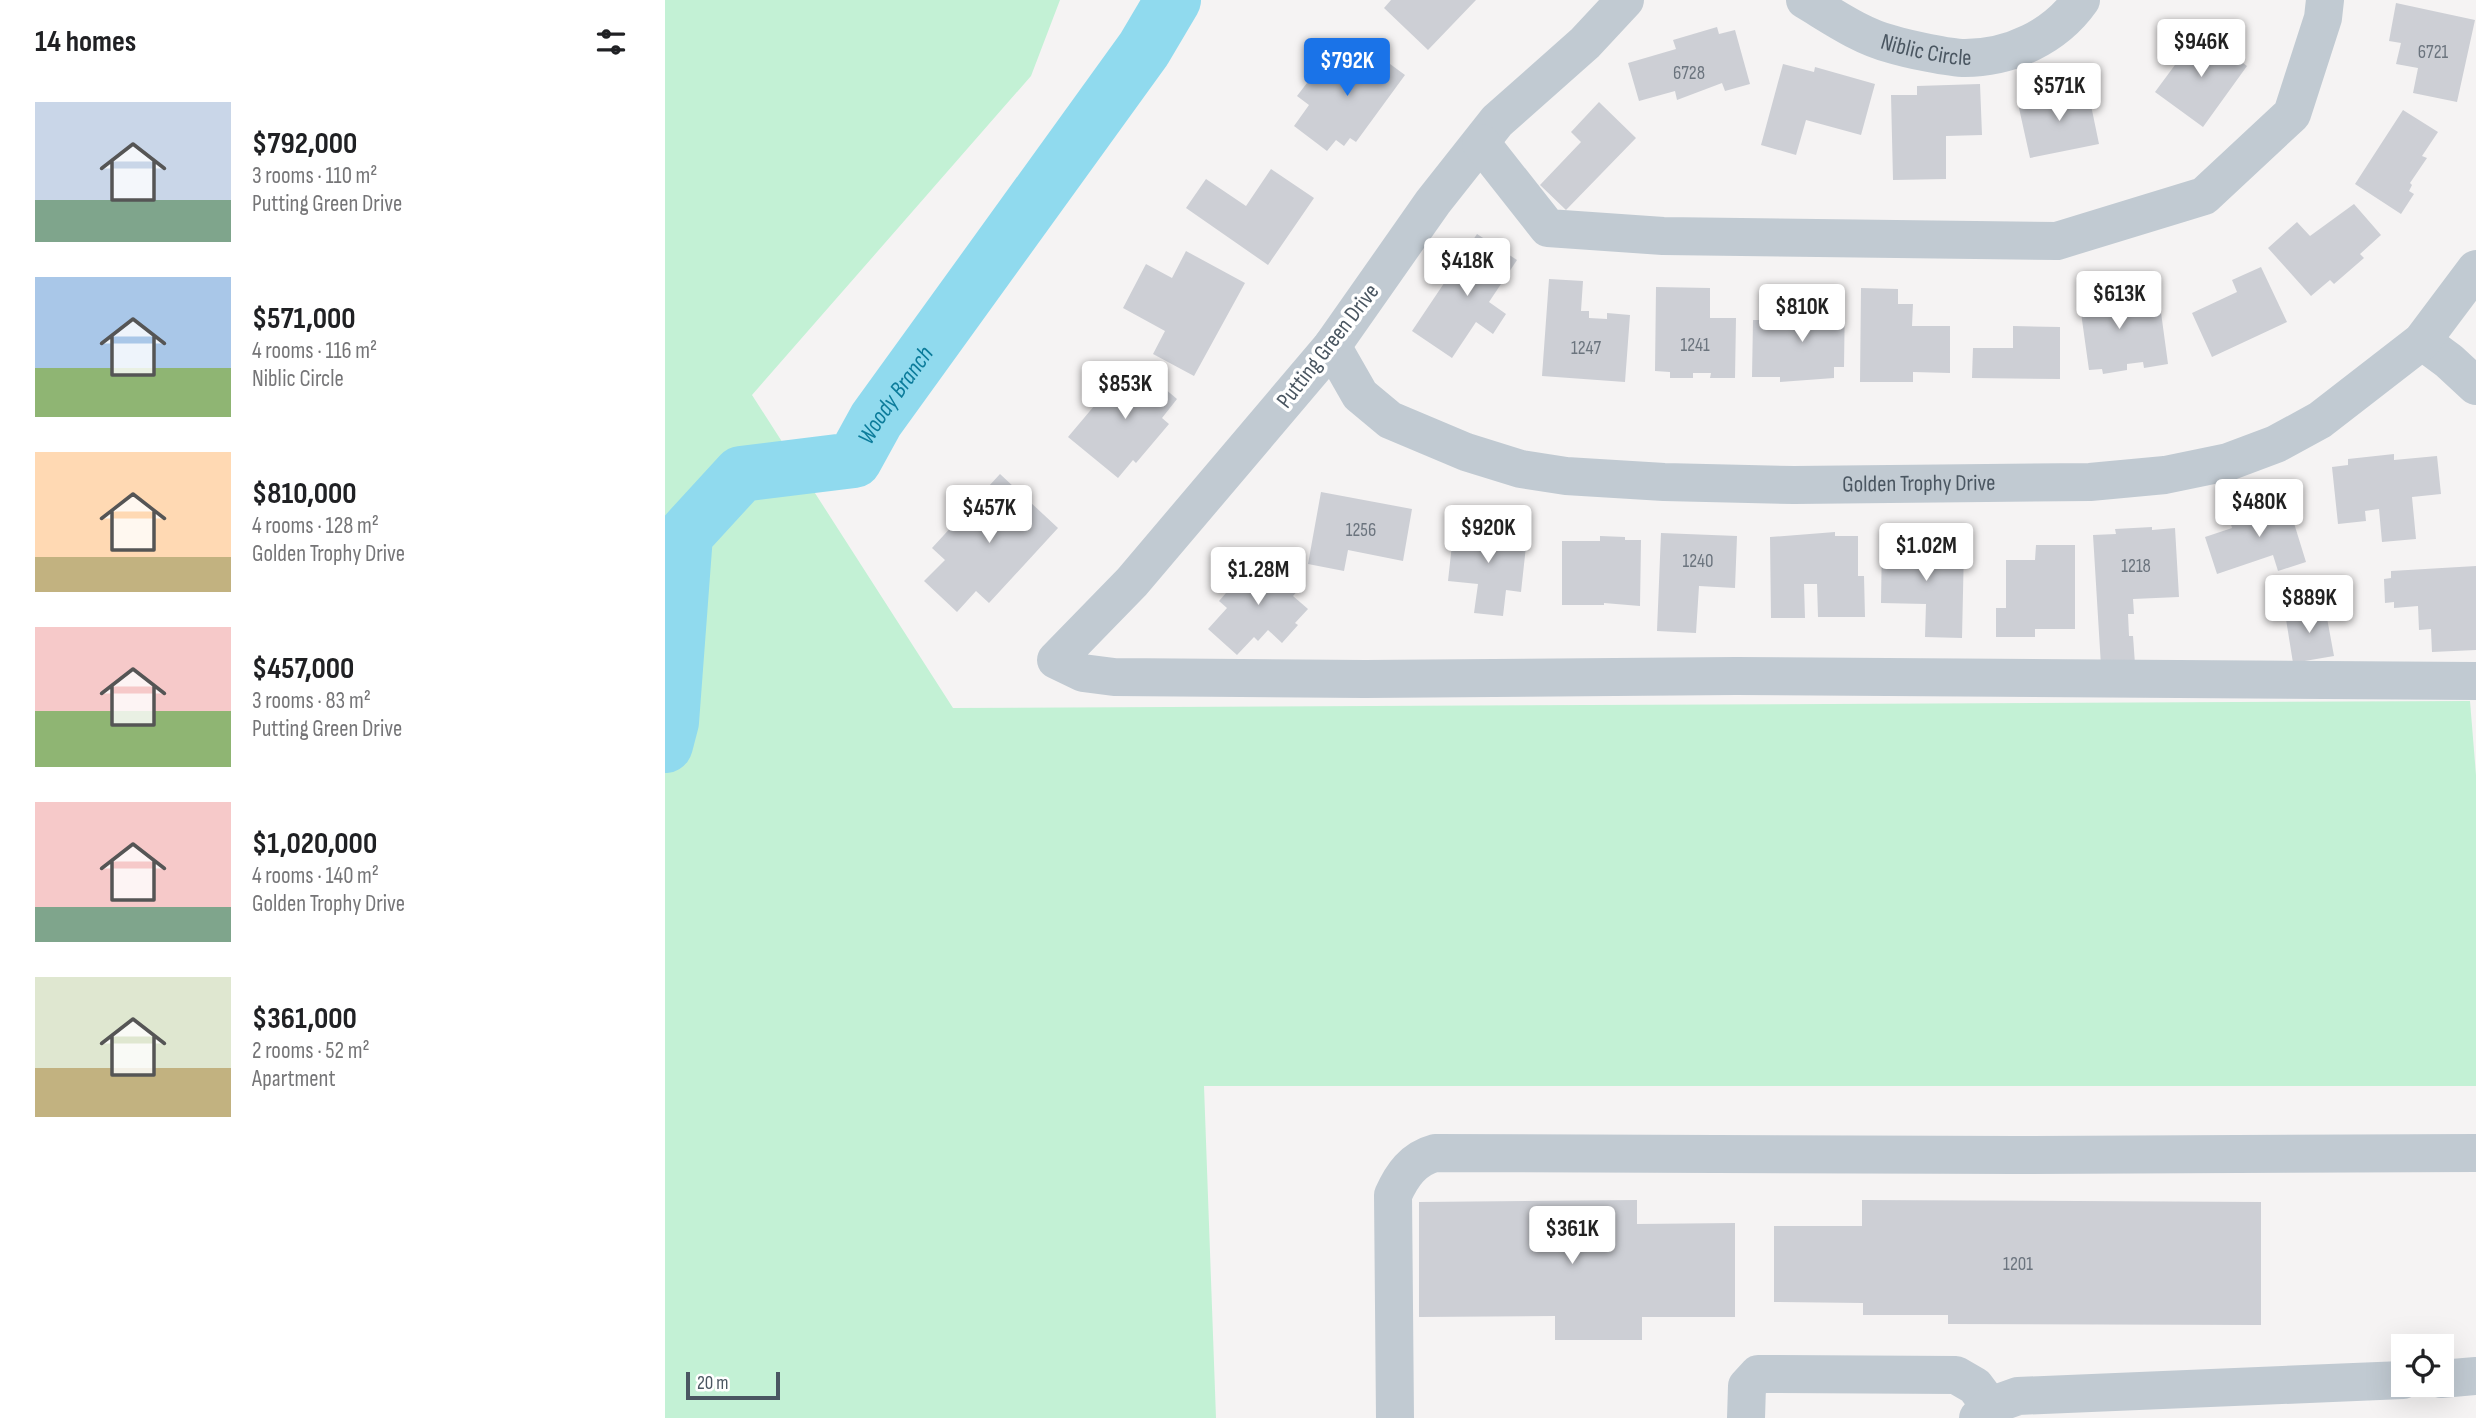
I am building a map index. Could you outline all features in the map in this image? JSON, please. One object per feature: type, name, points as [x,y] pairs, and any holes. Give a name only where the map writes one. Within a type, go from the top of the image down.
[{"type":"street","name":"Putting Green Drive","points":[[1625,0],[1585,43],[1497,121],[1433,202],[1332,346],[1132,582],[1056,660],[1083,673],[1114,677],[1393,679],[1736,676],[2476,681]]},
{"type":"street","name":"Niblic Circle","points":[[1805,0],[1848,26],[1890,44],[1964,58],[1996,54],[2032,44],[2072,13],[2081,0]]},
{"type":"street","points":[[1481,143],[1548,228],[1663,236],[2057,241],[2204,196],[2292,114],[2323,18],[2325,0]]},
{"type":"street","name":"Golden Trophy Drive","points":[[1332,346],[1360,395],[1390,420],[1477,456],[1521,469],[1566,476],[1664,482],[1794,485],[2090,482],[2165,475],[2228,462],[2276,444],[2320,420],[2422,341],[2476,269]]},
{"type":"street","points":[[2422,341],[2476,386]]},
{"type":"street","points":[[1395,1418],[1393,1195],[1401,1176],[1424,1156],[1435,1153],[2476,1153]]},
{"type":"street","points":[[1746,1418],[1747,1386],[1758,1374],[1956,1375],[1975,1386],[1984,1412],[2018,1396],[2391,1380]]},
{"type":"street","points":[[2454,1378],[2476,1376]]},
{"type":"green space","points":[[665,0],[1060,0],[1031,76],[752,395],[953,708],[2470,701],[2476,775],[2476,1086],[1204,1086],[1216,1418],[665,1418]]},
{"type":"building","points":[[1391,0],[1476,0],[1428,50],[1384,8]]},
{"type":"building","points":[[2396,3],[2475,20],[2457,102],[2413,93],[2418,68],[2396,64],[2401,43],[2389,41]]},
{"type":"building","points":[[1717,27],[1719,34],[1735,30],[1750,84],[1725,91],[1722,83],[1677,100],[1675,91],[1639,101],[1628,63],[1676,49],[1673,40]]},
{"type":"building","points":[[2200,31],[2247,66],[2203,127],[2155,92]]},
{"type":"building","points":[[1360,42],[1405,75],[1356,142],[1350,138],[1344,146],[1336,140],[1327,151],[1294,126],[1309,105],[1297,96],[1320,66],[1334,76]]},
{"type":"building","points":[[1783,64],[1814,72],[1815,67],[1875,84],[1861,135],[1806,120],[1796,155],[1761,145]]},
{"type":"building","points":[[1980,84],[1982,135],[1946,136],[1946,179],[1893,180],[1891,95],[1917,95],[1917,86]]},
{"type":"building","points":[[2087,86],[2099,144],[2030,158],[2019,108],[2036,104],[2035,97]]},
{"type":"building","points":[[1599,102],[1636,138],[1566,210],[1540,185],[1581,142],[1571,132]]},
{"type":"building","points":[[2403,110],[2438,132],[2422,156],[2427,158],[2410,183],[2412,185],[2409,191],[2414,194],[2401,214],[2355,184]]},
{"type":"building","points":[[1271,169],[1314,198],[1268,265],[1186,208],[1206,179],[1246,206]]},
{"type":"building","points":[[2354,204],[2381,235],[2360,254],[2364,258],[2334,284],[2330,280],[2311,296],[2268,248],[2297,222],[2310,236]]},
{"type":"building","points":[[1477,234],[1517,260],[1489,302],[1506,314],[1493,334],[1476,322],[1452,358],[1412,331]]},
{"type":"building","points":[[1186,251],[1245,283],[1194,376],[1153,354],[1165,331],[1123,308],[1146,264],[1172,278]]},
{"type":"building","points":[[2261,267],[2287,322],[2212,357],[2192,313],[2237,292],[2232,280]]},
{"type":"building","points":[[1549,279],[1583,281],[1581,311],[1589,311],[1589,318],[1607,319],[1607,313],[1630,315],[1625,382],[1542,376]]},
{"type":"building","points":[[2111,279],[2116,311],[2160,305],[2168,364],[2144,368],[2143,362],[2127,364],[2127,370],[2103,374],[2102,369],[2089,370],[2077,284]]},
{"type":"building","points":[[1656,287],[1710,288],[1710,318],[1736,318],[1735,378],[1710,378],[1711,373],[1693,373],[1693,378],[1670,378],[1670,372],[1655,371]]},
{"type":"building","points":[[1861,288],[1898,289],[1898,304],[1913,304],[1912,326],[1950,326],[1950,373],[1913,372],[1913,382],[1860,382]]},
{"type":"building","points":[[1810,295],[1845,295],[1844,367],[1834,367],[1834,378],[1780,382],[1780,377],[1752,377],[1753,320],[1784,320],[1784,327],[1810,327]]},
{"type":"building","points":[[2013,326],[2060,327],[2060,379],[1972,378],[1973,348],[2013,348]]},
{"type":"building","points":[[1132,361],[1177,399],[1162,418],[1169,424],[1136,463],[1133,460],[1118,478],[1068,437]]},
{"type":"building","points":[[2394,454],[2394,460],[2437,456],[2441,494],[2412,497],[2416,539],[2382,542],[2379,509],[2365,511],[2366,521],[2338,524],[2332,467],[2348,465],[2348,459]]},
{"type":"building","points":[[1000,474],[1058,528],[989,603],[976,591],[957,612],[924,581],[945,560],[932,548]]},
{"type":"building","points":[[1321,492],[1412,509],[1403,561],[1348,550],[1344,571],[1308,564]]},
{"type":"building","points":[[2285,494],[2306,562],[2278,571],[2273,555],[2217,574],[2205,537],[2232,528],[2230,521],[2256,513],[2254,509],[2262,507],[2260,501]]},
{"type":"building","points":[[1454,526],[1502,528],[1501,534],[1527,537],[1521,592],[1506,590],[1503,616],[1474,613],[1478,584],[1448,581]]},
{"type":"building","points":[[2152,527],[2152,530],[2175,528],[2179,597],[2133,599],[2134,614],[2128,614],[2135,664],[2101,666],[2093,535],[2116,534],[2115,529]]},
{"type":"building","points":[[1835,532],[1835,536],[1858,536],[1858,576],[1864,576],[1865,617],[1818,617],[1817,584],[1804,584],[1805,618],[1771,618],[1770,537]]},
{"type":"building","points":[[1661,533],[1737,536],[1735,588],[1699,586],[1696,633],[1657,631]]},
{"type":"building","points":[[1600,536],[1641,540],[1640,606],[1604,603],[1562,605],[1562,541],[1600,541]]},
{"type":"building","points":[[1882,538],[1909,538],[1909,546],[1964,547],[1962,638],[1925,637],[1926,604],[1881,603]]},
{"type":"building","points":[[2036,545],[2075,545],[2075,629],[2035,629],[2035,637],[1996,637],[1996,608],[2006,608],[2006,560],[2035,560]]},
{"type":"building","points":[[1261,553],[1300,588],[1293,596],[1308,609],[1282,643],[1268,630],[1258,641],[1254,637],[1237,655],[1208,629],[1227,608],[1219,601]]},
{"type":"building","points":[[2476,566],[2476,650],[2432,652],[2431,629],[2419,630],[2418,606],[2394,608],[2394,602],[2385,603],[2384,579],[2391,578],[2391,571]]},
{"type":"building","points":[[2325,607],[2334,656],[2293,663],[2285,613]]},
{"type":"building","points":[[1637,1200],[1637,1224],[1735,1223],[1735,1317],[1642,1317],[1642,1340],[1555,1340],[1555,1316],[1419,1317],[1419,1202]]},
{"type":"building","points":[[1862,1200],[2261,1202],[2261,1325],[1948,1324],[1948,1315],[1863,1315],[1863,1303],[1774,1302],[1774,1226],[1862,1226]]},
{"type":"waterway","name":"Woody Branch","points":[[665,745],[671,722],[685,535],[741,474],[854,460],[876,420],[1144,49],[1173,0]]}]
